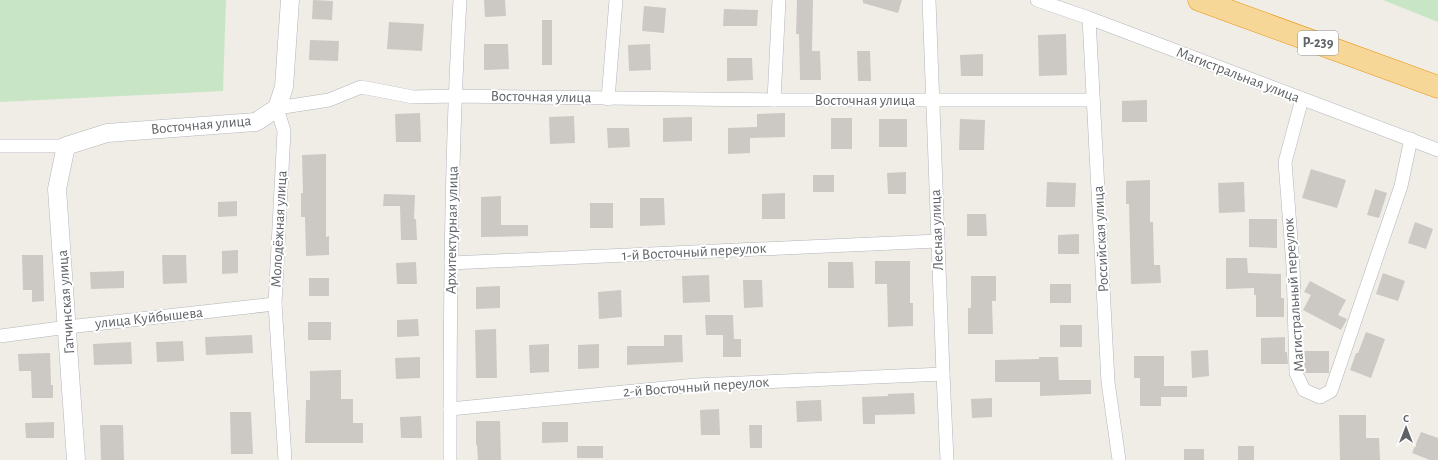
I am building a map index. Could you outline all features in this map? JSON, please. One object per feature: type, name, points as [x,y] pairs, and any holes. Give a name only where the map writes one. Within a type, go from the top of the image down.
[{"type":"highway","name":"Р-239","points":[[1199,0],[1438,87]]},
{"type":"street","points":[[277,108],[284,87],[290,0]]},
{"type":"street","name":"Архитектурная улица","points":[[450,460],[454,96],[460,0]]},
{"type":"street","points":[[608,99],[616,0]]},
{"type":"street","points":[[774,100],[779,0]]},
{"type":"street","name":"Лесная улица","points":[[929,0],[947,460]]},
{"type":"street","name":"Магистральная улица","points":[[1037,0],[1089,18],[1438,150]]},
{"type":"street","name":"Российская улица","points":[[1089,18],[1108,382],[1119,460]]},
{"type":"street","name":"Восточная улица","points":[[0,146],[66,146],[107,132],[256,122],[277,108],[329,100],[362,87],[413,98],[454,96],[608,99],[1093,100]]},
{"type":"street","name":"Магистральный переулок","points":[[1302,99],[1285,162],[1293,266],[1296,373],[1304,390],[1320,397],[1331,391],[1401,186],[1411,139]]},
{"type":"street","name":"Молодёжная улица","points":[[277,108],[284,131],[275,304],[285,460]]},
{"type":"street","name":"Гатчинская улица","points":[[66,146],[57,188],[68,327],[76,460]]},
{"type":"street","name":"1-й Восточный переулок","points":[[451,263],[938,240]]},
{"type":"street","name":"улица Куйбышева","points":[[0,336],[275,304]]},
{"type":"street","name":"2-й Восточный переулок","points":[[450,409],[696,385],[943,374]]},
{"type":"green space","points":[[0,0],[226,0],[223,91],[0,102]]},
{"type":"green space","points":[[1383,0],[1438,0],[1438,22]]},
{"type":"building","points":[[313,0],[333,1],[332,20],[312,19]]},
{"type":"building","points":[[484,0],[505,0],[506,16],[485,17]]},
{"type":"building","points":[[797,0],[813,0],[812,51],[820,51],[821,80],[800,80],[799,34],[796,34]]},
{"type":"building","points":[[863,0],[902,0],[898,13],[863,3]]},
{"type":"building","points":[[644,6],[666,8],[664,33],[642,31]]},
{"type":"building","points":[[724,9],[758,10],[757,26],[723,26]]},
{"type":"building","points":[[542,20],[552,20],[552,65],[542,65]]},
{"type":"building","points":[[389,22],[424,24],[422,51],[387,49]]},
{"type":"building","points":[[1066,34],[1067,75],[1039,76],[1038,35]]},
{"type":"building","points":[[310,40],[339,41],[338,61],[309,60]]},
{"type":"building","points":[[484,44],[508,44],[509,69],[484,70]]},
{"type":"building","points":[[650,44],[651,70],[629,71],[628,45]]},
{"type":"building","points":[[857,51],[870,51],[871,81],[858,81]]},
{"type":"building","points":[[983,54],[983,76],[961,76],[960,55]]},
{"type":"building","points":[[727,58],[752,58],[753,80],[727,81]]},
{"type":"building","points":[[1147,100],[1147,122],[1122,122],[1122,101]]},
{"type":"building","points":[[420,113],[421,142],[396,142],[395,114]]},
{"type":"building","points":[[785,113],[785,137],[750,138],[750,153],[728,154],[728,128],[757,127],[757,114]]},
{"type":"building","points":[[574,116],[575,143],[550,144],[549,117]]},
{"type":"building","points":[[692,117],[692,141],[663,142],[663,118]]},
{"type":"building","points":[[831,118],[852,118],[852,149],[831,149]]},
{"type":"building","points":[[879,119],[907,119],[907,147],[879,147]]},
{"type":"building","points":[[960,119],[985,120],[984,150],[959,150]]},
{"type":"building","points":[[607,128],[629,128],[630,147],[608,148]]},
{"type":"building","points":[[326,154],[326,237],[329,236],[329,255],[306,256],[305,217],[301,217],[301,193],[303,193],[302,155]]},
{"type":"building","points":[[1311,169],[1346,180],[1337,208],[1302,198]]},
{"type":"building","points":[[906,172],[906,194],[888,194],[887,173]]},
{"type":"building","points":[[813,175],[834,175],[834,192],[813,192]]},
{"type":"building","points":[[1150,180],[1150,222],[1153,222],[1154,265],[1160,265],[1161,283],[1131,284],[1129,204],[1126,204],[1126,181]]},
{"type":"building","points":[[1047,182],[1076,183],[1075,207],[1046,207]]},
{"type":"building","points":[[1244,182],[1245,212],[1219,213],[1218,183]]},
{"type":"building","points":[[1375,189],[1387,193],[1379,218],[1367,215]]},
{"type":"building","points":[[785,193],[785,219],[762,219],[762,194]]},
{"type":"building","points":[[384,194],[415,195],[414,219],[416,219],[417,240],[401,240],[400,206],[383,206]]},
{"type":"building","points":[[501,196],[501,225],[528,225],[528,236],[481,237],[481,197]]},
{"type":"building","points":[[640,198],[664,198],[665,225],[640,226]]},
{"type":"building","points":[[237,201],[237,216],[218,217],[218,202]]},
{"type":"building","points":[[590,203],[613,203],[613,228],[590,228]]},
{"type":"building","points":[[967,214],[986,214],[987,236],[967,236]]},
{"type":"building","points":[[1249,219],[1277,219],[1277,248],[1249,247]]},
{"type":"building","points":[[1415,222],[1433,229],[1426,249],[1408,243]]},
{"type":"building","points":[[1079,234],[1079,254],[1058,254],[1058,235]]},
{"type":"building","points":[[238,250],[238,273],[222,274],[222,251]]},
{"type":"building","points":[[22,255],[43,255],[44,301],[32,302],[32,290],[23,290]]},
{"type":"building","points":[[162,255],[186,255],[187,283],[163,284]]},
{"type":"building","points":[[1226,258],[1247,258],[1248,273],[1281,274],[1281,298],[1284,298],[1284,317],[1256,317],[1256,295],[1254,295],[1254,288],[1226,289]]},
{"type":"building","points":[[875,261],[910,261],[910,303],[913,303],[913,326],[888,327],[887,284],[875,284]]},
{"type":"building","points":[[416,262],[417,284],[397,284],[396,263]]},
{"type":"building","points":[[828,262],[853,262],[854,288],[828,288]]},
{"type":"building","points":[[124,271],[124,288],[91,289],[90,272]]},
{"type":"building","points":[[1383,273],[1405,281],[1398,301],[1376,294]]},
{"type":"building","points":[[709,275],[710,302],[683,303],[682,276]]},
{"type":"building","points":[[971,276],[996,276],[996,301],[992,301],[993,334],[968,334],[968,308],[971,308]]},
{"type":"building","points":[[309,278],[329,278],[329,296],[309,296]]},
{"type":"building","points":[[743,280],[762,280],[763,307],[744,308]]},
{"type":"building","points":[[1310,281],[1346,300],[1338,315],[1347,319],[1341,330],[1303,310],[1311,295],[1304,292]]},
{"type":"building","points":[[1050,284],[1071,284],[1071,303],[1050,303]]},
{"type":"building","points":[[500,286],[500,308],[476,309],[476,287]]},
{"type":"building","points":[[621,290],[622,317],[599,319],[598,292]]},
{"type":"building","points":[[705,315],[733,315],[734,339],[741,339],[741,357],[723,357],[723,335],[706,335]]},
{"type":"building","points":[[418,319],[419,336],[397,337],[397,320]]},
{"type":"building","points":[[308,322],[331,322],[331,340],[308,340]]},
{"type":"building","points":[[1060,325],[1082,325],[1082,347],[1060,347]]},
{"type":"building","points":[[496,329],[497,378],[476,378],[475,330]]},
{"type":"building","points":[[1366,332],[1385,339],[1371,378],[1350,370]]},
{"type":"building","points":[[252,335],[253,353],[206,355],[205,337]]},
{"type":"building","points":[[664,335],[682,335],[683,362],[627,365],[627,346],[664,346]]},
{"type":"building","points":[[1285,337],[1285,352],[1287,352],[1288,364],[1261,364],[1261,338]]},
{"type":"building","points":[[183,341],[184,361],[157,362],[156,342]]},
{"type":"building","points":[[131,342],[132,364],[94,365],[93,344]]},
{"type":"building","points":[[549,344],[549,372],[530,373],[529,345]]},
{"type":"building","points":[[599,344],[599,368],[578,369],[578,345]]},
{"type":"building","points":[[1208,350],[1209,376],[1192,378],[1191,351]]},
{"type":"building","points":[[1303,351],[1329,351],[1329,373],[1305,373]]},
{"type":"building","points":[[50,353],[53,398],[32,398],[31,371],[19,371],[18,354]]},
{"type":"building","points":[[1134,356],[1164,356],[1164,386],[1187,386],[1187,397],[1161,397],[1161,406],[1140,406],[1140,378],[1134,378]]},
{"type":"building","points":[[420,357],[420,378],[396,379],[395,358]]},
{"type":"building","points":[[1039,357],[1058,357],[1059,380],[1091,380],[1091,394],[1040,396],[1040,382],[995,382],[995,360],[1039,359]]},
{"type":"building","points":[[341,370],[341,399],[353,399],[353,423],[363,423],[363,443],[305,443],[306,400],[310,400],[310,371]]},
{"type":"building","points":[[914,393],[915,414],[875,415],[875,424],[863,424],[862,397]]},
{"type":"building","points":[[992,398],[992,417],[972,418],[971,399]]},
{"type":"building","points":[[821,400],[822,421],[797,422],[796,401]]},
{"type":"building","points":[[719,409],[720,435],[701,435],[700,410]]},
{"type":"building","points":[[230,412],[251,412],[253,454],[231,454]]},
{"type":"building","points":[[1339,415],[1366,415],[1366,438],[1379,438],[1380,460],[1340,460]]},
{"type":"building","points":[[421,416],[422,438],[401,438],[400,417]]},
{"type":"building","points":[[476,421],[500,421],[501,460],[478,460],[476,445]]},
{"type":"building","points":[[54,422],[54,438],[26,438],[25,423]]},
{"type":"building","points":[[542,422],[568,422],[568,442],[542,443]]},
{"type":"building","points":[[100,425],[123,425],[124,460],[101,460]]},
{"type":"building","points":[[749,425],[762,425],[762,448],[750,448]]},
{"type":"building","points":[[1421,432],[1438,438],[1438,460],[1430,460],[1412,453]]},
{"type":"building","points":[[577,446],[603,446],[603,458],[577,458]]},
{"type":"building","points":[[1238,446],[1254,446],[1254,460],[1238,460]]},
{"type":"building","points":[[1184,449],[1204,449],[1204,460],[1184,460]]}]
